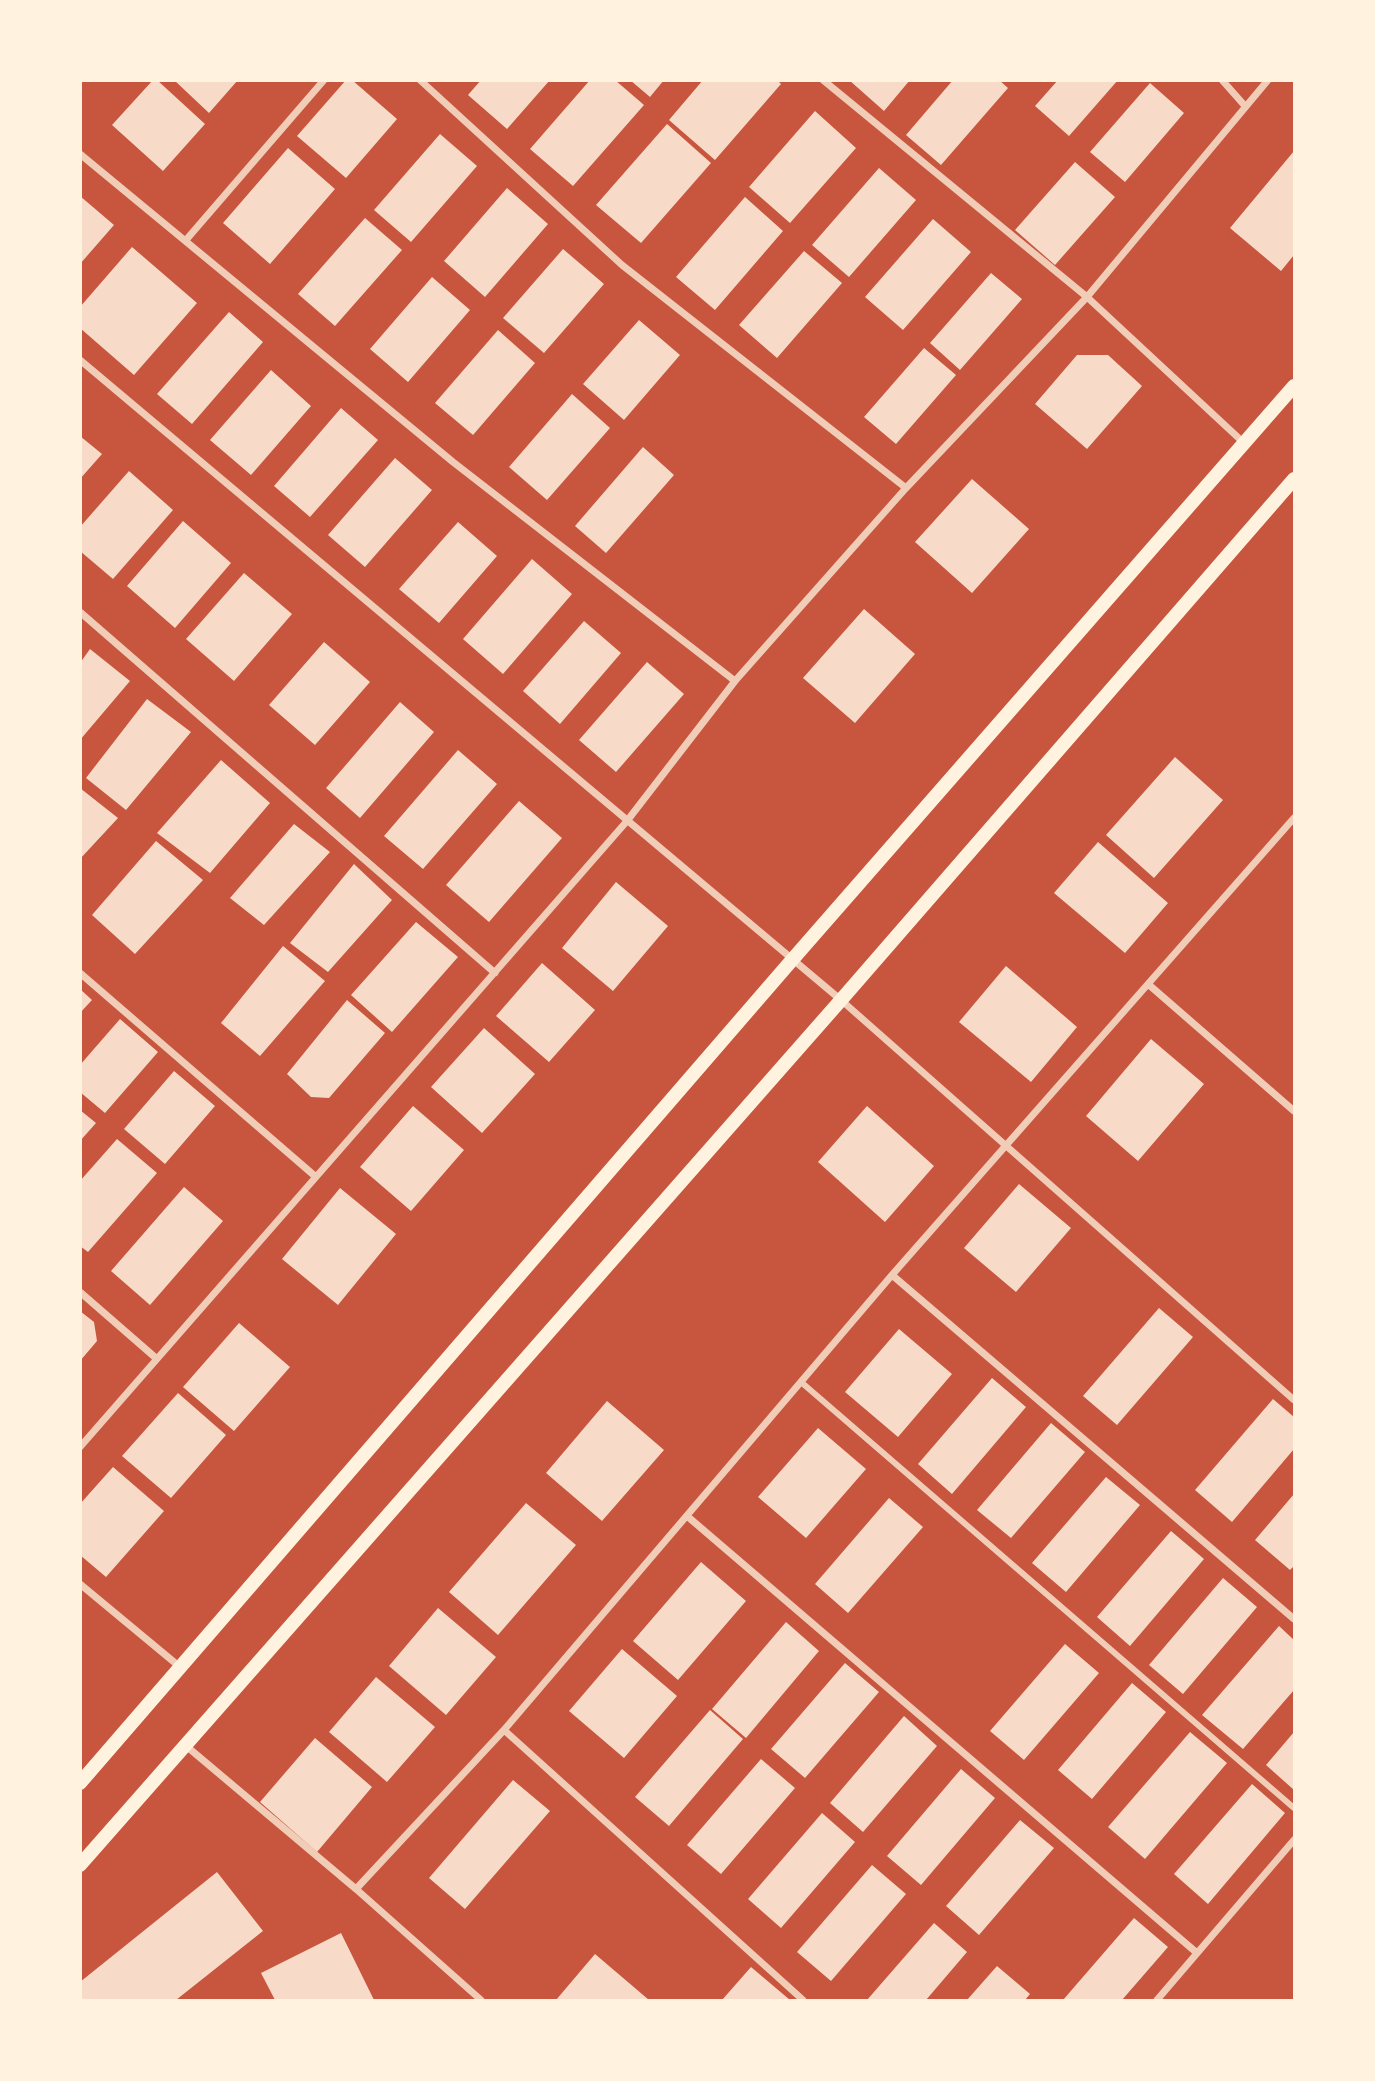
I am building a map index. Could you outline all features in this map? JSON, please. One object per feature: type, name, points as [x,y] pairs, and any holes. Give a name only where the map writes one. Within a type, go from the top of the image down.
[{"type":"main road","points":[[80,1783],[792,960],[1294,386]]},
{"type":"main road","points":[[80,1865],[841,1000],[1294,480]]},
{"type":"street","points":[[186,240],[324,80]]},
{"type":"street","points":[[420,80],[622,265],[906,488]]},
{"type":"street","points":[[823,80],[1087,297],[1244,443]]},
{"type":"street","points":[[1222,80],[1245,106]]},
{"type":"street","points":[[80,1447],[627,821],[735,681],[906,488],[1087,297],[1268,80]]},
{"type":"street","points":[[80,155],[453,462],[735,681]]},
{"type":"street","points":[[81,361],[841,1000],[1294,1400]]},
{"type":"street","points":[[80,611],[495,973]]},
{"type":"street","points":[[356,1889],[504,1730],[892,1275],[1294,818]]},
{"type":"street","points":[[80,972],[316,1177]]},
{"type":"street","points":[[1147,984],[1294,1111]]},
{"type":"street","points":[[892,1275],[1294,1619]]},
{"type":"street","points":[[80,1292],[157,1359]]},
{"type":"street","points":[[801,1382],[1294,1808]]},
{"type":"street","points":[[687,1516],[1197,1953]]},
{"type":"street","points":[[80,1584],[180,1667]]},
{"type":"street","points":[[504,1730],[803,2000]]},
{"type":"street","points":[[185,1745],[356,1889],[481,2000]]},
{"type":"street","points":[[1157,2000],[1294,1840]]},
{"type":"building","points":[[153,80],[157,80],[205,124],[163,171],[112,125]]},
{"type":"building","points":[[174,80],[238,80],[209,113]]},
{"type":"building","points":[[346,80],[352,80],[397,119],[346,178],[297,136]]},
{"type":"building","points":[[481,80],[550,80],[507,129],[468,95]]},
{"type":"building","points":[[590,80],[615,80],[644,105],[573,186],[530,149]]},
{"type":"building","points":[[630,80],[664,80],[650,97]]},
{"type":"building","points":[[703,80],[777,80],[781,84],[715,160],[669,120]]},
{"type":"building","points":[[849,80],[910,80],[884,111]]},
{"type":"building","points":[[953,80],[999,80],[1008,88],[941,165],[906,135]]},
{"type":"building","points":[[1058,80],[1118,80],[1069,136],[1035,106]]},
{"type":"building","points":[[1150,83],[1184,113],[1125,182],[1090,152]]},
{"type":"building","points":[[815,111],[856,148],[790,223],[749,187]]},
{"type":"building","points":[[667,124],[711,163],[641,243],[596,205]]},
{"type":"building","points":[[440,134],[477,166],[411,242],[374,210]]},
{"type":"building","points":[[288,148],[335,189],[270,264],[223,223]]},
{"type":"building","points":[[1294,151],[1294,255],[1281,271],[1230,228]]},
{"type":"building","points":[[1075,162],[1115,197],[1055,265],[1015,230]]},
{"type":"building","points":[[879,168],[916,200],[849,277],[812,245]]},
{"type":"building","points":[[507,188],[548,224],[485,297],[444,261]]},
{"type":"building","points":[[80,196],[114,225],[80,264]]},
{"type":"building","points":[[745,197],[783,231],[715,310],[676,277]]},
{"type":"building","points":[[365,218],[402,250],[335,326],[298,294]]},
{"type":"building","points":[[933,219],[971,252],[903,330],[865,297]]},
{"type":"building","points":[[132,247],[197,303],[134,375],[80,328],[80,307]]},
{"type":"building","points":[[563,249],[604,284],[544,353],[503,318]]},
{"type":"building","points":[[804,251],[842,283],[777,358],[739,325]]},
{"type":"building","points":[[991,273],[1022,299],[960,370],[930,343]]},
{"type":"building","points":[[432,277],[470,310],[408,382],[370,349]]},
{"type":"building","points":[[229,312],[263,342],[192,424],[157,394]]},
{"type":"building","points":[[639,320],[680,355],[624,420],[583,384]]},
{"type":"building","points":[[498,330],[535,363],[473,435],[435,403]]},
{"type":"building","points":[[924,348],[956,375],[896,444],[864,417]]},
{"type":"building","points":[[1077,355],[1108,355],[1142,386],[1087,449],[1035,404]]},
{"type":"building","points":[[271,370],[311,406],[251,475],[210,440]]},
{"type":"building","points":[[572,394],[610,428],[547,500],[509,467]]},
{"type":"building","points":[[341,408],[378,440],[310,517],[274,486]]},
{"type":"building","points":[[80,436],[102,454],[80,479]]},
{"type":"building","points":[[643,447],[674,475],[606,553],[575,526]]},
{"type":"building","points":[[395,458],[432,490],[365,567],[328,535]]},
{"type":"building","points":[[129,471],[173,510],[113,579],[80,551],[80,527]]},
{"type":"building","points":[[972,479],[1029,529],[972,593],[915,542]]},
{"type":"building","points":[[183,521],[231,563],[175,628],[127,586]]},
{"type":"building","points":[[458,522],[497,556],[439,623],[399,589]]},
{"type":"building","points":[[532,559],[572,594],[503,674],[463,639]]},
{"type":"building","points":[[244,573],[292,614],[234,681],[186,639]]},
{"type":"building","points":[[864,609],[915,654],[855,723],[803,678]]},
{"type":"building","points":[[584,621],[621,653],[560,724],[523,691]]},
{"type":"building","points":[[324,642],[370,682],[315,745],[269,705]]},
{"type":"building","points":[[90,649],[130,681],[80,740],[80,663]]},
{"type":"building","points":[[647,662],[684,694],[616,772],[579,740]]},
{"type":"building","points":[[147,699],[191,732],[126,810],[86,778]]},
{"type":"building","points":[[400,702],[434,732],[360,818],[326,788]]},
{"type":"building","points":[[458,750],[497,784],[423,869],[384,836]]},
{"type":"building","points":[[1175,757],[1223,800],[1154,878],[1106,835]]},
{"type":"building","points":[[221,760],[270,803],[210,873],[157,833]]},
{"type":"building","points":[[80,788],[118,818],[80,859]]},
{"type":"building","points":[[519,801],[562,838],[489,922],[446,885]]},
{"type":"building","points":[[294,824],[330,852],[264,925],[230,898]]},
{"type":"building","points":[[156,841],[203,880],[135,954],[92,915]]},
{"type":"building","points":[[1098,842],[1168,903],[1125,953],[1054,893]]},
{"type":"building","points":[[354,864],[392,900],[328,972],[290,943]]},
{"type":"building","points":[[616,882],[668,926],[613,991],[562,948]]},
{"type":"building","points":[[416,922],[458,957],[392,1032],[351,995]]},
{"type":"building","points":[[283,946],[325,981],[260,1056],[221,1023]]},
{"type":"building","points":[[542,963],[595,1010],[549,1062],[496,1016]]},
{"type":"building","points":[[1006,966],[1077,1027],[1031,1082],[959,1022]]},
{"type":"building","points":[[80,989],[92,1000],[80,1013]]},
{"type":"building","points":[[347,1000],[385,1033],[329,1098],[311,1097],[287,1074]]},
{"type":"building","points":[[120,1019],[158,1052],[105,1113],[80,1092],[80,1065]]},
{"type":"building","points":[[484,1028],[535,1074],[482,1133],[431,1087]]},
{"type":"building","points":[[1151,1039],[1204,1084],[1138,1161],[1086,1116]]},
{"type":"building","points":[[174,1071],[215,1106],[165,1164],[124,1129]]},
{"type":"building","points":[[413,1106],[464,1150],[411,1211],[360,1167]]},
{"type":"building","points":[[867,1106],[934,1166],[885,1222],[818,1162]]},
{"type":"building","points":[[80,1110],[96,1123],[80,1141]]},
{"type":"building","points":[[117,1139],[157,1173],[88,1252],[80,1246],[80,1181]]},
{"type":"building","points":[[1019,1184],[1071,1228],[1016,1292],[964,1248]]},
{"type":"building","points":[[184,1187],[223,1221],[150,1305],[111,1271]]},
{"type":"building","points":[[340,1188],[396,1234],[338,1305],[282,1259]]},
{"type":"building","points":[[1159,1308],[1193,1337],[1117,1425],[1083,1396]]},
{"type":"building","points":[[80,1311],[94,1322],[97,1341],[80,1361]]},
{"type":"building","points":[[239,1323],[290,1367],[234,1431],[183,1387]]},
{"type":"building","points":[[899,1329],[952,1374],[898,1437],[845,1392]]},
{"type":"building","points":[[992,1378],[1026,1407],[952,1494],[918,1464]]},
{"type":"building","points":[[178,1393],[226,1435],[171,1498],[122,1456]]},
{"type":"building","points":[[1273,1399],[1294,1417],[1294,1449],[1232,1522],[1195,1490]]},
{"type":"building","points":[[607,1401],[664,1450],[602,1521],[546,1473]]},
{"type":"building","points":[[1051,1423],[1085,1452],[1011,1538],[977,1510]]},
{"type":"building","points":[[818,1428],[866,1469],[806,1538],[758,1497]]},
{"type":"building","points":[[113,1467],[164,1511],[106,1577],[80,1555],[80,1504]]},
{"type":"building","points":[[1106,1477],[1140,1505],[1066,1592],[1032,1563]]},
{"type":"building","points":[[1294,1494],[1294,1566],[1290,1570],[1255,1540]]},
{"type":"building","points":[[889,1498],[923,1527],[848,1613],[815,1584]]},
{"type":"building","points":[[526,1503],[576,1545],[498,1635],[449,1592]]},
{"type":"building","points":[[1171,1531],[1204,1559],[1130,1646],[1097,1617]]},
{"type":"building","points":[[701,1562],[746,1601],[678,1680],[633,1641]]},
{"type":"building","points":[[1223,1578],[1257,1607],[1183,1694],[1149,1665]]},
{"type":"building","points":[[438,1608],[496,1657],[446,1715],[389,1666]]},
{"type":"building","points":[[786,1622],[819,1651],[746,1738],[712,1709]]},
{"type":"building","points":[[1279,1626],[1294,1640],[1294,1690],[1243,1749],[1202,1715]]},
{"type":"building","points":[[1065,1644],[1099,1673],[1024,1760],[990,1731]]},
{"type":"building","points":[[622,1649],[677,1696],[624,1758],[569,1711]]},
{"type":"building","points":[[845,1663],[879,1692],[805,1778],[771,1749]]},
{"type":"building","points":[[376,1677],[435,1727],[387,1782],[329,1732]]},
{"type":"building","points":[[1132,1683],[1166,1712],[1092,1799],[1058,1770]]},
{"type":"building","points":[[710,1710],[743,1739],[669,1826],[635,1797]]},
{"type":"building","points":[[904,1716],[937,1746],[863,1832],[830,1803]]},
{"type":"building","points":[[1190,1732],[1227,1763],[1145,1859],[1108,1827]]},
{"type":"building","points":[[1294,1732],[1294,1790],[1266,1765]]},
{"type":"building","points":[[315,1738],[372,1787],[317,1852],[260,1802]]},
{"type":"building","points":[[761,1759],[795,1788],[721,1874],[687,1845]]},
{"type":"building","points":[[961,1769],[995,1798],[921,1885],[887,1856]]},
{"type":"building","points":[[513,1780],[550,1811],[465,1909],[429,1878]]},
{"type":"building","points":[[1252,1784],[1285,1813],[1208,1904],[1174,1874]]},
{"type":"building","points":[[822,1813],[855,1842],[781,1928],[748,1899]]},
{"type":"building","points":[[1020,1820],[1054,1848],[979,1935],[946,1906]]},
{"type":"building","points":[[872,1865],[906,1894],[831,1981],[797,1952]]},
{"type":"building","points":[[217,1872],[263,1931],[176,2000],[80,1998],[80,1982]]},
{"type":"building","points":[[1134,1918],[1168,1947],[1122,2000],[1063,2000]]},
{"type":"building","points":[[934,1923],[967,1952],[926,2000],[867,2000]]},
{"type":"building","points":[[341,1933],[374,2000],[275,2000],[261,1973]]},
{"type":"building","points":[[595,1954],[649,2000],[556,2000]]},
{"type":"building","points":[[997,1966],[1030,1994],[1025,2000],[967,2000]]},
{"type":"building","points":[[751,1967],[790,2000],[722,2000]]}]
